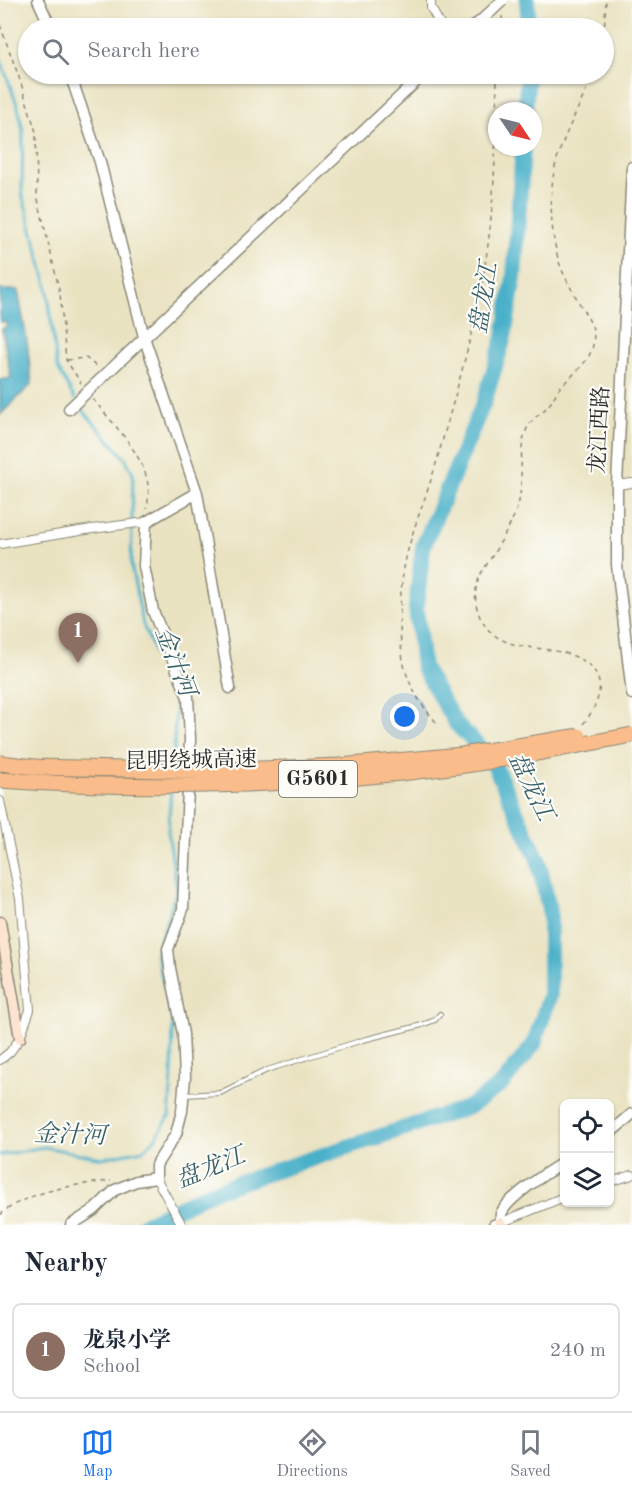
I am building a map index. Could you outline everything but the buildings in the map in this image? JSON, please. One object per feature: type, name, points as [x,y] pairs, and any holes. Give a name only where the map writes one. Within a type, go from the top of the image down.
[{"type":"highway","name":"昆明绕城高速","points":[[0,763],[35,767],[210,771],[340,766],[462,755],[632,726]]},
{"type":"highway","name":"昆明绕城高速","points":[[0,780],[135,785],[252,783],[333,778],[457,766],[548,752],[632,735]]},
{"type":"main road","points":[[0,922],[3,971],[20,1038]]},
{"type":"street","points":[[38,0],[46,18]]},
{"type":"street","points":[[431,0],[431,8],[436,18]]},
{"type":"street","points":[[484,18],[503,0]]},
{"type":"street","points":[[73,84],[100,162],[144,337],[197,493],[230,688]]},
{"type":"street","points":[[69,409],[413,84]]},
{"type":"street","name":"龙江西路","points":[[632,168],[617,485],[616,566],[632,694]]},
{"type":"street","points":[[617,485],[632,483]]},
{"type":"street","points":[[0,544],[100,527],[146,522],[197,493]]},
{"type":"street","points":[[146,522],[144,566],[153,611],[188,697],[190,740],[183,909],[168,949],[183,1034],[184,1095],[176,1134],[156,1165],[156,1178],[182,1225]]},
{"type":"street","points":[[0,801],[16,875],[30,1010],[20,1038],[10,1052],[0,1060]]},
{"type":"street","points":[[614,1129],[632,1114]]},
{"type":"street","points":[[499,1224],[501,1214],[507,1205],[521,1192],[560,1165]]},
{"type":"street","points":[[614,1180],[632,1175]]},
{"type":"street","points":[[71,1225],[94,1210],[115,1190],[129,1184],[156,1178]]},
{"type":"street","points":[[499,1224],[560,1199]]},
{"type":"lane","points":[[184,1095],[220,1094],[267,1070],[363,1040],[422,1025],[435,1020],[440,1014]]},
{"type":"path","points":[[604,18],[606,0]]},
{"type":"path","points":[[0,25],[18,74]]},
{"type":"path","points":[[21,84],[36,132],[37,195],[60,293],[66,360],[86,392],[144,468],[148,486],[146,522]]},
{"type":"path","points":[[436,722],[414,691],[404,666],[400,619],[401,586],[405,561],[435,468],[462,370],[482,282],[495,159],[496,84]]},
{"type":"path","points":[[582,724],[599,699],[601,690],[594,671],[587,664],[569,654],[504,642],[494,636],[477,612],[476,591],[482,572],[504,535],[518,504],[522,486],[522,451],[529,424],[548,406],[560,387],[571,378],[594,347],[595,336],[592,326],[560,265],[556,246],[553,203],[553,178],[557,160],[589,84]]},
{"type":"path","points":[[66,360],[86,358],[106,373]]},
{"type":"path","points":[[0,1215],[8,1208],[33,1197],[78,1184],[113,1181],[129,1184]]},
{"type":"water","points":[[0,290],[18,290],[32,384],[0,415],[0,380],[11,378],[2,329],[7,327],[5,322],[0,322]]},
{"type":"waterway","name":"盘龙江","points":[[527,0],[528,18]]},
{"type":"waterway","name":"金汁河","points":[[0,58],[18,107],[23,131],[22,193],[47,285],[57,367],[75,399]]},
{"type":"waterway","name":"盘龙江","points":[[526,102],[527,84]]},
{"type":"waterway","name":"盘龙江","points":[[143,1225],[211,1192],[469,1107],[502,1084],[534,1044],[550,995],[550,914],[538,859],[491,758],[456,724],[423,667],[416,608],[423,547],[484,402],[504,337],[514,277],[522,156]]},
{"type":"waterway","name":"金汁河","points":[[78,405],[125,458],[133,473],[131,564],[143,625],[176,703],[173,766]]},
{"type":"waterway","name":"金汁河","points":[[0,1155],[44,1147],[102,1158],[143,1150],[155,1139],[169,1117],[173,1023],[156,954],[177,889],[168,831],[171,791]]},
{"type":"place","name":"龙泉小学","points":[[78,663]]}]
